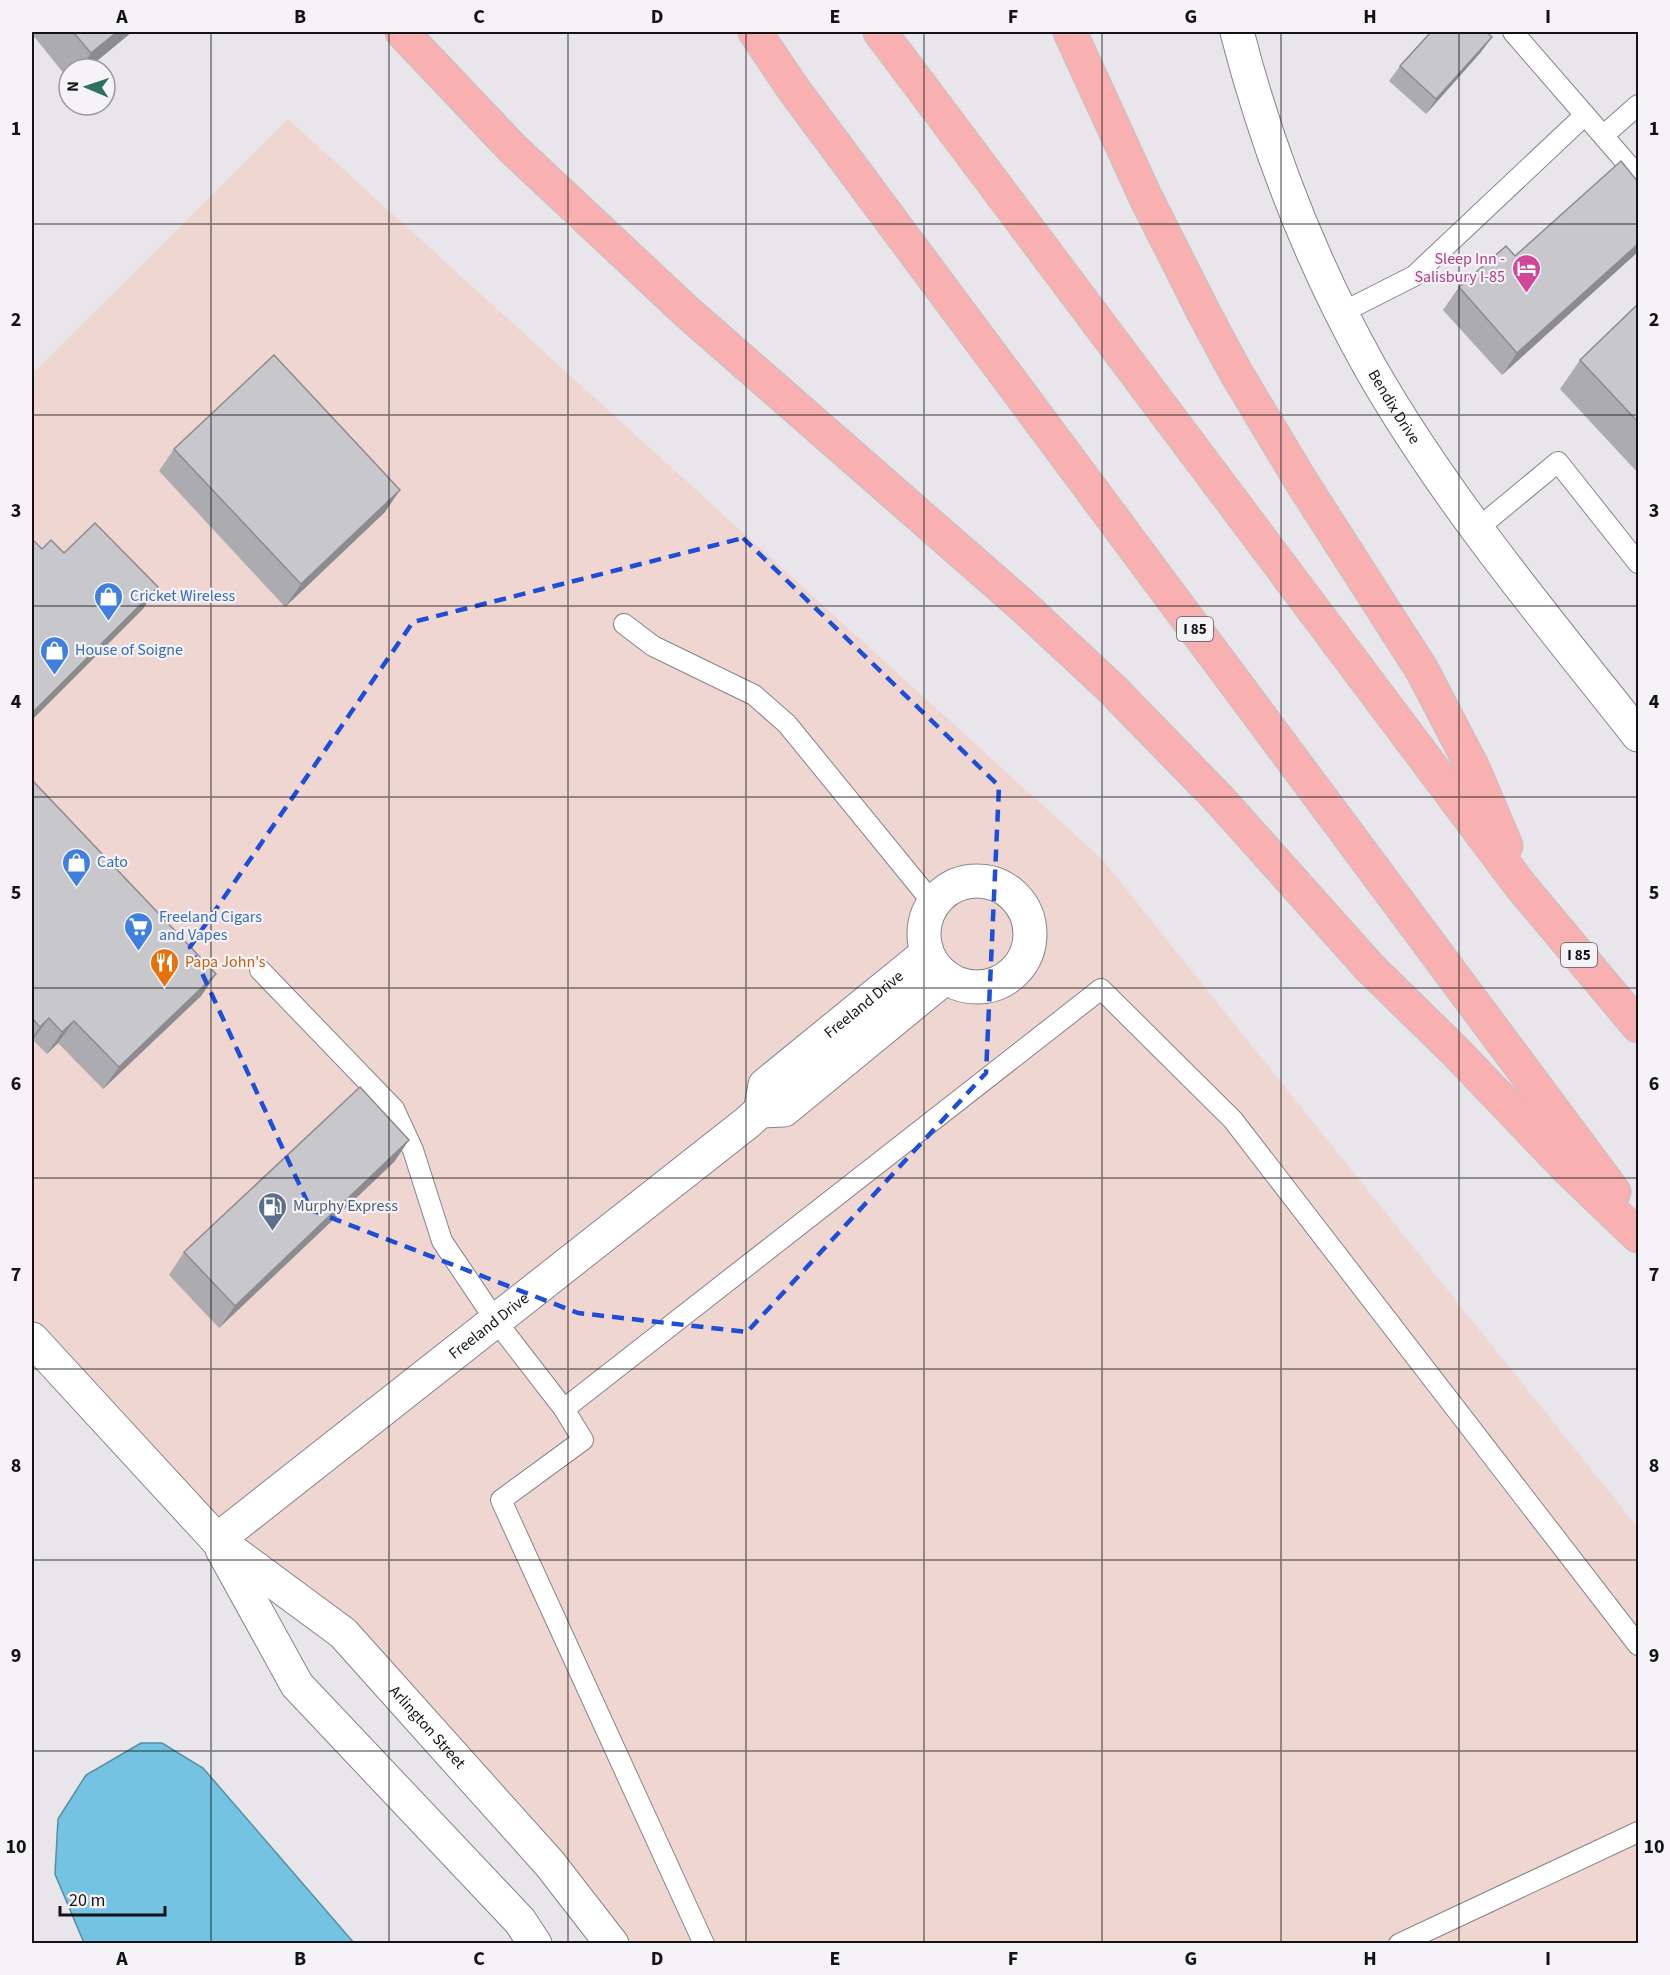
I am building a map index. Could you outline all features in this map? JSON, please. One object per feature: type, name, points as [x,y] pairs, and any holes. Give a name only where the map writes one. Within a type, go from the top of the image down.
[{"type":"highway","points":[[402,32],[512,148],[687,312],[990,578],[1111,688],[1221,800],[1370,968],[1455,1051],[1566,1167],[1638,1236]]},
{"type":"highway","name":"I 85","points":[[755,32],[794,90],[1638,1224]]},
{"type":"highway","name":"I 85","points":[[880,32],[1520,885],[1638,1026]]},
{"type":"highway","points":[[1070,32],[1176,259],[1230,362],[1301,481],[1407,643],[1437,698],[1491,808],[1520,885]]},
{"type":"street","name":"Bendix Drive","points":[[1237,32],[1262,119],[1288,189],[1341,313],[1371,369],[1403,422],[1478,530],[1638,735]]},
{"type":"street","points":[[980,880],[998,884],[1012,893],[1024,907],[1030,925],[1030,943],[1024,960],[1013,974],[998,983],[980,987],[962,985],[936,965],[924,936],[926,918],[933,903],[946,890],[962,882],[980,880]]},
{"type":"street","name":"Freeland Drive","points":[[217,1540],[760,1111],[784,1110],[936,965]]},
{"type":"street","name":"Arlington Street","points":[[32,1339],[217,1540],[343,1633],[550,1864],[612,1944]]},
{"type":"street","name":"Arlington Street","points":[[217,1540],[297,1685],[520,1921],[535,1944]]},
{"type":"lane","points":[[1513,32],[1638,176]]},
{"type":"lane","points":[[1604,135],[1638,105]]},
{"type":"lane","points":[[1341,313],[1414,276],[1585,115]]},
{"type":"lane","points":[[1478,530],[1558,462],[1638,563]]},
{"type":"lane","points":[[624,624],[653,646],[754,695],[787,724],[933,903]]},
{"type":"lane","points":[[260,970],[394,1109],[413,1150],[442,1242],[496,1321],[564,1409],[583,1440],[501,1500],[704,1944]]},
{"type":"lane","points":[[564,1409],[1101,989],[1233,1120],[1638,1646]]},
{"type":"lane","points":[[1399,1944],[1638,1832]]},
{"type":"highlighted area","points":[[743,538],[999,786],[986,1073],[747,1332],[578,1313],[311,1210],[190,947],[413,622]]},
{"type":"shaded area","points":[[288,119],[1103,860],[1638,1528],[1638,1943],[611,1943],[343,1633],[32,1359],[32,374]]},
{"type":"water","points":[[141,1743],[162,1743],[203,1768],[354,1943],[84,1943],[55,1874],[58,1819],[86,1775]]},
{"type":"building","points":[[73,32],[117,32],[91,53]]},
{"type":"building","points":[[1431,32],[1486,32],[1492,37],[1436,99],[1400,66]]},
{"type":"building","name":"Sleep Inn - Salisbury I-85","points":[[1621,161],[1638,182],[1638,244],[1517,353],[1459,287],[1506,246],[1515,256]]},
{"type":"building","points":[[1638,304],[1638,422],[1580,360]]},
{"type":"building","points":[[274,355],[400,490],[301,584],[174,449]]},
{"type":"building","points":[[95,523],[158,587],[32,713],[32,539],[42,549],[51,540],[64,553]]},
{"type":"building","points":[[32,780],[216,974],[119,1067],[74,1021],[62,1032],[49,1018],[40,1027],[32,1018]]},
{"type":"building","points":[[360,1087],[409,1140],[235,1306],[184,1252]]},
{"type":"place","name":"Sleep Inn - Salisbury I-85","points":[[1526,294]]},
{"type":"place","name":"Cricket Wireless","points":[[109,622]]},
{"type":"place","name":"House of Soigne","points":[[54,676]]},
{"type":"place","name":"Cato","points":[[76,888]]},
{"type":"place","name":"Freeland Cigars and Vapes","points":[[138,952]]},
{"type":"place","name":"Papa John's","points":[[164,988]]},
{"type":"place","name":"Murphy Express","points":[[272,1232]]}]
